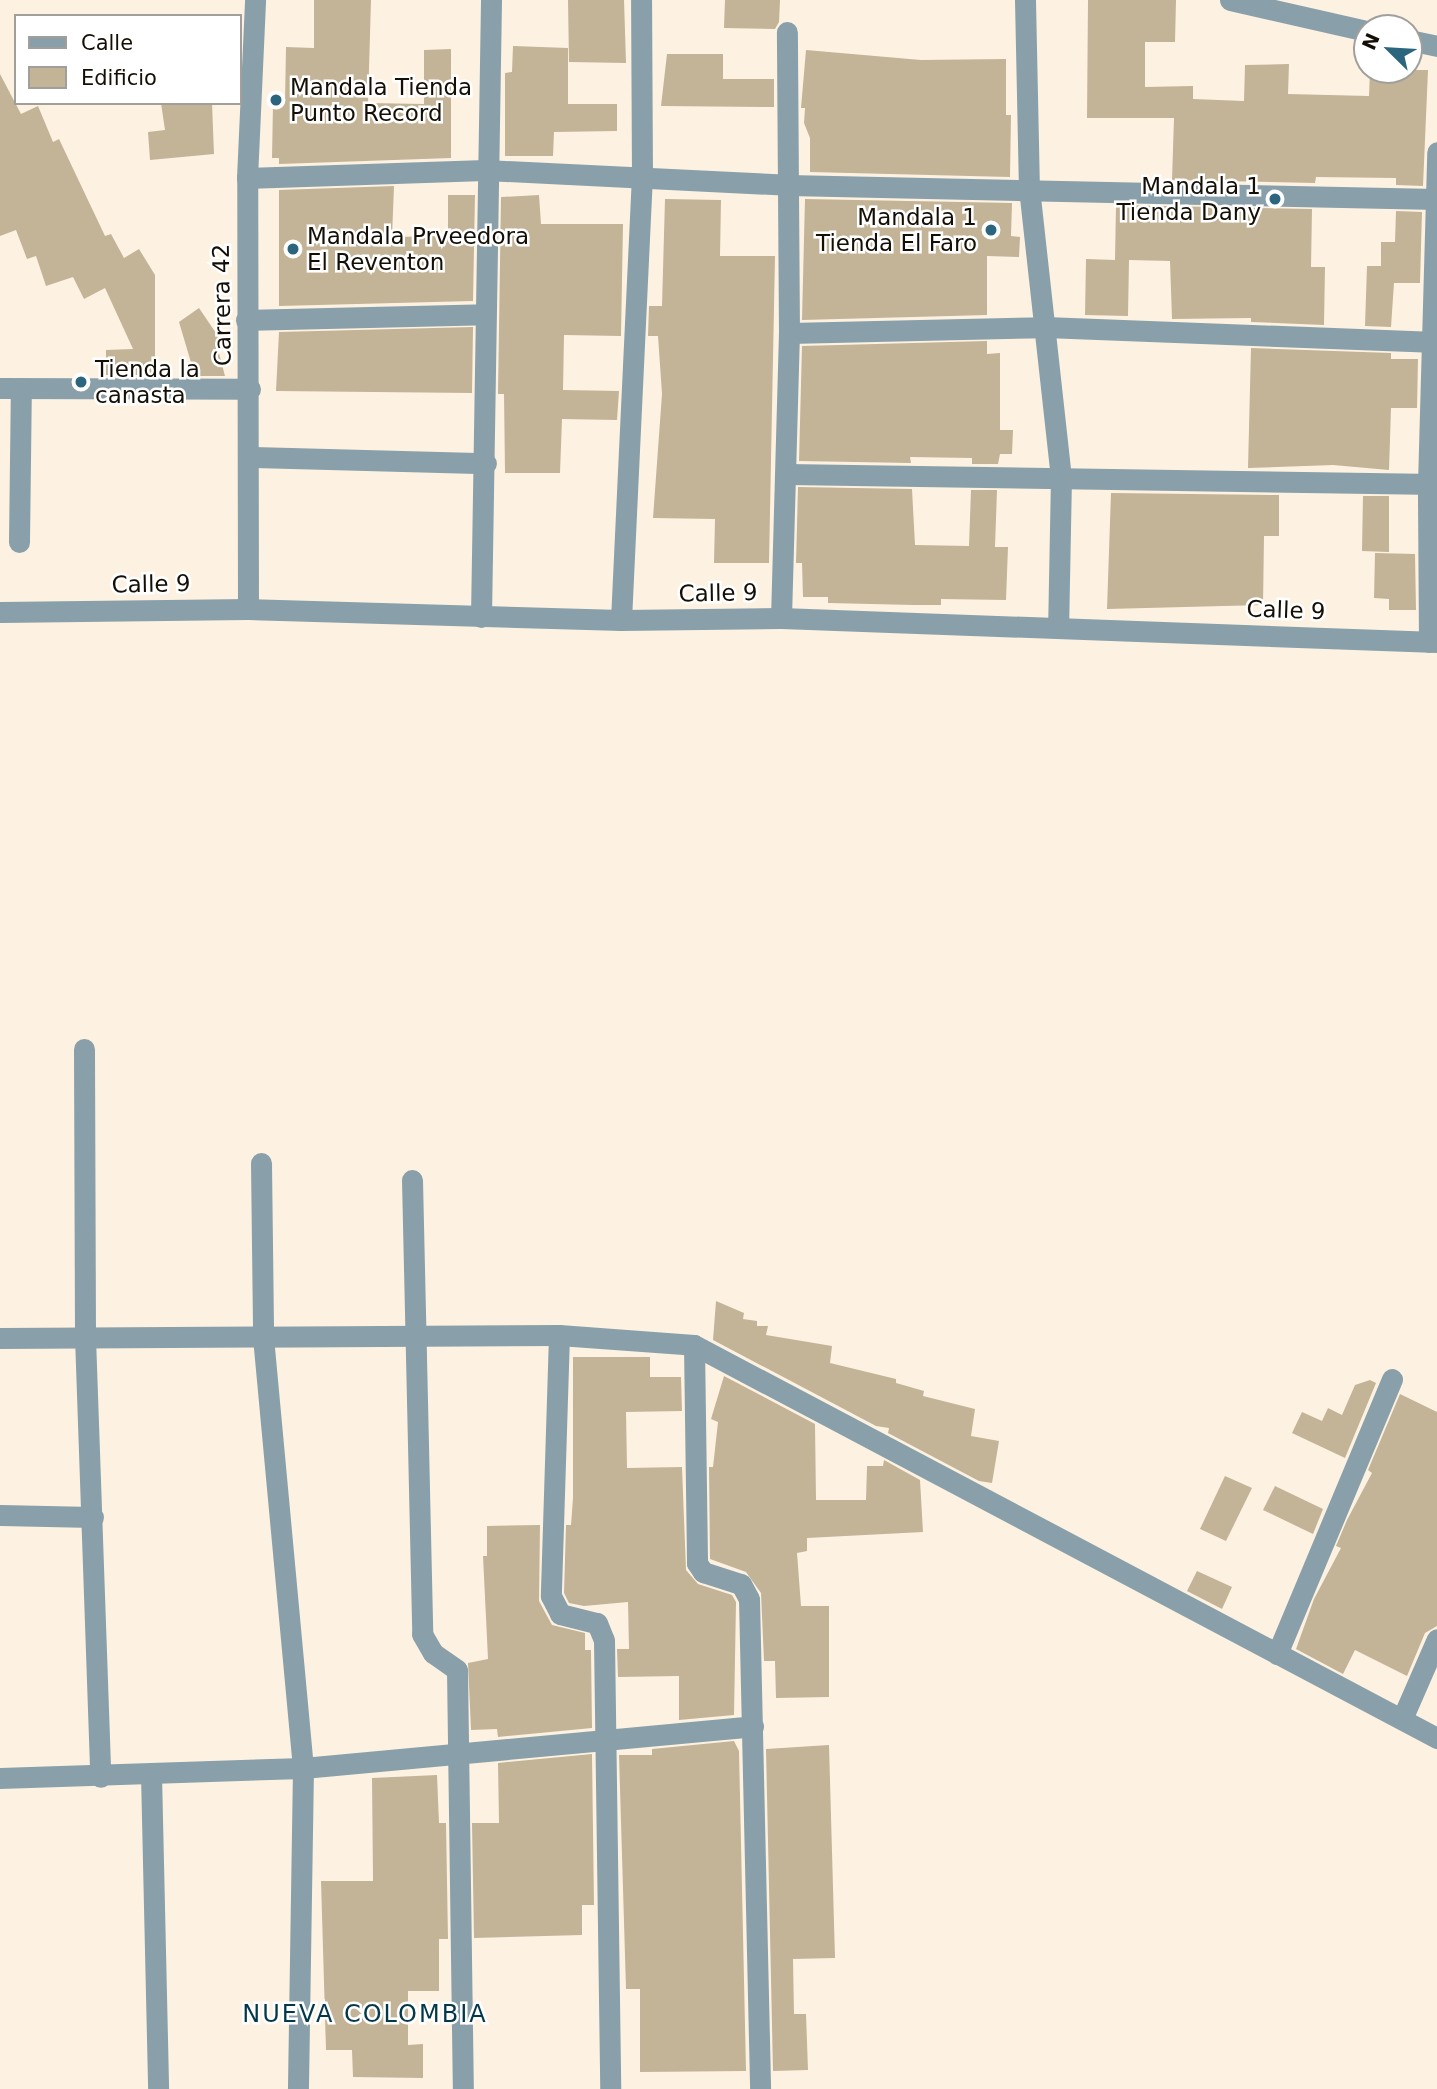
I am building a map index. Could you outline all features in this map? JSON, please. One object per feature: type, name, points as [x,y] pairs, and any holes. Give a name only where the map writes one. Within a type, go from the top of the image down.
[{"type":"street","name":"Carrera 42","points":[[248,609],[251,457],[246,320],[247,178],[255,0]]},
{"type":"street","points":[[481,617],[486,463],[485,170],[491,0]]},
{"type":"street","points":[[621,620],[642,177],[641,0]]},
{"type":"street","points":[[1025,0],[1029,188],[1061,477],[1058,628]]},
{"type":"street","points":[[1230,0],[1353,28]]},
{"type":"street","points":[[781,618],[789,333],[787,32]]},
{"type":"street","points":[[1433,642],[1432,484],[1437,152]]},
{"type":"street","points":[[247,178],[485,170],[788,185],[1029,188],[1436,199]]},
{"type":"street","points":[[246,320],[485,314]]},
{"type":"street","points":[[789,333],[1045,327],[1434,342]]},
{"type":"street","points":[[19,542],[11,388],[250,389]]},
{"type":"street","points":[[251,457],[486,463]]},
{"type":"street","points":[[787,474],[1432,484]]},
{"type":"street","name":"Calle 9","points":[[0,612],[248,609],[621,620],[781,618],[1433,642]]},
{"type":"street","points":[[84,1049],[85,1337],[100,1777]]},
{"type":"street","points":[[261,1163],[263,1337],[303,1768],[298,2089]]},
{"type":"street","points":[[412,1180],[422,1634],[433,1653],[457,1670],[456,1751],[463,2089]]},
{"type":"street","points":[[0,1338],[559,1335],[694,1345],[1437,1738]]},
{"type":"street","points":[[559,1335],[551,1596],[560,1614],[597,1623],[604,1640],[610,2089]]},
{"type":"street","points":[[694,1345],[696,1563],[703,1572],[741,1584],[749,1599],[760,2089]]},
{"type":"street","points":[[1277,1654],[1392,1379]]},
{"type":"street","points":[[0,1516],[93,1517]]},
{"type":"street","points":[[1402,1719],[1437,1639]]},
{"type":"street","points":[[0,1778],[100,1777],[303,1768],[456,1751],[606,1742],[753,1726]]},
{"type":"street","points":[[151,1774],[158,2089]]},
{"type":"building","points":[[314,0],[371,0],[368,103],[424,104],[424,50],[451,49],[451,158],[279,164],[279,158],[272,158],[273,104],[285,103],[286,47],[314,48]]},
{"type":"building","points":[[568,0],[624,0],[626,63],[569,62]]},
{"type":"building","points":[[725,0],[780,0],[779,22],[775,29],[724,28]]},
{"type":"building","points":[[1088,0],[1176,0],[1175,42],[1145,42],[1145,87],[1193,86],[1193,99],[1244,101],[1245,65],[1289,64],[1288,94],[1369,96],[1369,84],[1423,84],[1423,70],[1428,70],[1423,186],[1396,185],[1396,178],[1316,177],[1315,183],[1172,180],[1174,118],[1087,118]]},
{"type":"building","points":[[513,46],[568,48],[568,104],[617,104],[617,131],[554,132],[553,156],[505,156],[505,73],[512,72]]},
{"type":"building","points":[[806,50],[921,60],[1006,59],[1006,115],[1011,115],[1010,177],[810,172],[810,138],[804,123],[805,108],[801,108]]},
{"type":"building","points":[[667,54],[723,54],[723,79],[774,79],[774,107],[661,106]]},
{"type":"building","points":[[0,74],[21,114],[38,106],[53,142],[59,139],[105,236],[111,234],[124,258],[139,249],[155,275],[155,375],[106,375],[106,350],[133,349],[105,288],[84,299],[73,277],[46,286],[36,256],[27,259],[16,230],[0,236]]},
{"type":"building","points":[[161,105],[212,105],[214,154],[150,160],[148,132],[165,130]]},
{"type":"building","points":[[394,186],[392,237],[448,236],[448,195],[475,195],[473,301],[279,306],[279,190]]},
{"type":"building","points":[[539,195],[541,224],[623,224],[621,336],[564,335],[563,390],[619,391],[617,420],[562,419],[560,473],[505,473],[504,394],[498,394],[501,197]]},
{"type":"building","points":[[665,199],[721,200],[720,256],[775,256],[769,563],[714,563],[715,519],[653,518],[662,394],[658,336],[648,336],[649,306],[662,306]]},
{"type":"building","points":[[805,199],[1012,203],[1011,236],[1020,237],[1019,257],[987,256],[987,315],[802,320]]},
{"type":"building","points":[[1116,205],[1312,209],[1311,267],[1325,267],[1324,325],[1251,322],[1251,318],[1172,319],[1170,261],[1129,260],[1128,316],[1085,315],[1086,259],[1115,260]]},
{"type":"building","points":[[1396,211],[1422,212],[1420,283],[1394,283],[1391,327],[1365,326],[1367,266],[1381,266],[1381,242],[1395,242]]},
{"type":"building","points":[[199,308],[220,339],[216,342],[225,376],[195,376],[179,322]]},
{"type":"building","points":[[473,327],[472,393],[276,391],[279,332]]},
{"type":"building","points":[[987,341],[987,354],[1000,353],[1000,430],[1013,430],[1012,454],[1000,454],[998,464],[972,464],[972,458],[910,457],[911,463],[799,461],[802,346]]},
{"type":"building","points":[[1251,348],[1391,353],[1391,359],[1418,359],[1417,408],[1391,408],[1389,470],[1333,465],[1248,468]]},
{"type":"building","points":[[798,487],[912,489],[915,545],[969,546],[971,490],[997,490],[995,547],[1008,547],[1006,600],[941,599],[941,605],[914,605],[828,603],[828,597],[803,597],[802,563],[796,563]]},
{"type":"building","points":[[1111,493],[1279,495],[1279,536],[1264,536],[1263,605],[1107,609]]},
{"type":"building","points":[[1363,496],[1389,496],[1389,552],[1362,551]]},
{"type":"building","points":[[1375,553],[1415,554],[1416,610],[1389,610],[1389,599],[1374,598]]},
{"type":"building","points":[[716,1301],[744,1313],[743,1319],[757,1321],[757,1326],[768,1326],[766,1335],[832,1346],[830,1363],[896,1379],[896,1383],[924,1391],[923,1396],[975,1409],[971,1436],[999,1441],[992,1483],[979,1481],[888,1433],[889,1428],[876,1426],[713,1340]]},
{"type":"building","points":[[573,1357],[650,1357],[650,1377],[681,1377],[682,1411],[626,1412],[627,1468],[682,1467],[686,1570],[698,1584],[732,1595],[736,1602],[734,1715],[679,1720],[679,1676],[618,1677],[617,1649],[629,1649],[628,1602],[584,1606],[569,1603],[564,1593],[566,1525],[571,1525],[573,1498]]},
{"type":"building","points":[[724,1376],[815,1424],[816,1500],[866,1500],[867,1466],[883,1466],[884,1460],[920,1480],[923,1532],[807,1538],[807,1551],[797,1553],[801,1606],[829,1606],[829,1697],[776,1698],[775,1661],[764,1661],[761,1593],[746,1572],[710,1559],[709,1467],[713,1467],[718,1422],[711,1419]]},
{"type":"building","points":[[1370,1380],[1376,1383],[1345,1458],[1292,1433],[1302,1412],[1322,1421],[1328,1408],[1342,1415],[1355,1385]]},
{"type":"building","points":[[1400,1394],[1437,1412],[1437,1626],[1425,1633],[1407,1676],[1355,1650],[1343,1674],[1296,1649],[1314,1599],[1341,1548],[1336,1546],[1347,1520],[1372,1473],[1368,1470]]},
{"type":"building","points":[[1225,1476],[1252,1488],[1226,1541],[1200,1529]]},
{"type":"building","points":[[1275,1486],[1323,1509],[1313,1534],[1263,1510]]},
{"type":"building","points":[[540,1525],[539,1601],[552,1625],[585,1633],[585,1650],[591,1650],[592,1728],[498,1737],[497,1729],[471,1730],[468,1663],[488,1659],[483,1556],[487,1556],[487,1526]]},
{"type":"building","points":[[1197,1571],[1232,1587],[1222,1609],[1187,1591]]},
{"type":"building","points":[[734,1741],[739,1751],[746,2071],[640,2072],[640,1989],[626,1989],[619,1755],[652,1755],[652,1749]]},
{"type":"building","points":[[829,1745],[835,1958],[793,1959],[794,2014],[806,2014],[808,2070],[773,2071],[766,1749]]},
{"type":"building","points":[[592,1754],[594,1905],[582,1905],[582,1935],[474,1938],[472,1823],[499,1823],[498,1763]]},
{"type":"building","points":[[437,1775],[439,1823],[446,1823],[448,1939],[439,1939],[439,1991],[408,1991],[408,2045],[423,2044],[423,2078],[353,2077],[352,2050],[326,2050],[321,1881],[373,1881],[372,1778]]},
{"type":"place","name":"Mandala Tienda Punto Record","points":[[276,100]]},
{"type":"place","name":"Mandala 1 Tienda Dany","points":[[1275,199]]},
{"type":"place","name":"Mandala 1 Tienda El Faro","points":[[991,230]]},
{"type":"place","name":"Mandala Prveedora El Reventon","points":[[293,249]]},
{"type":"place","name":"Tienda la canasta","points":[[81,382]]},
{"type":"district","name":"NUEVA COLOMBIA","points":[[365,2015]]}]
